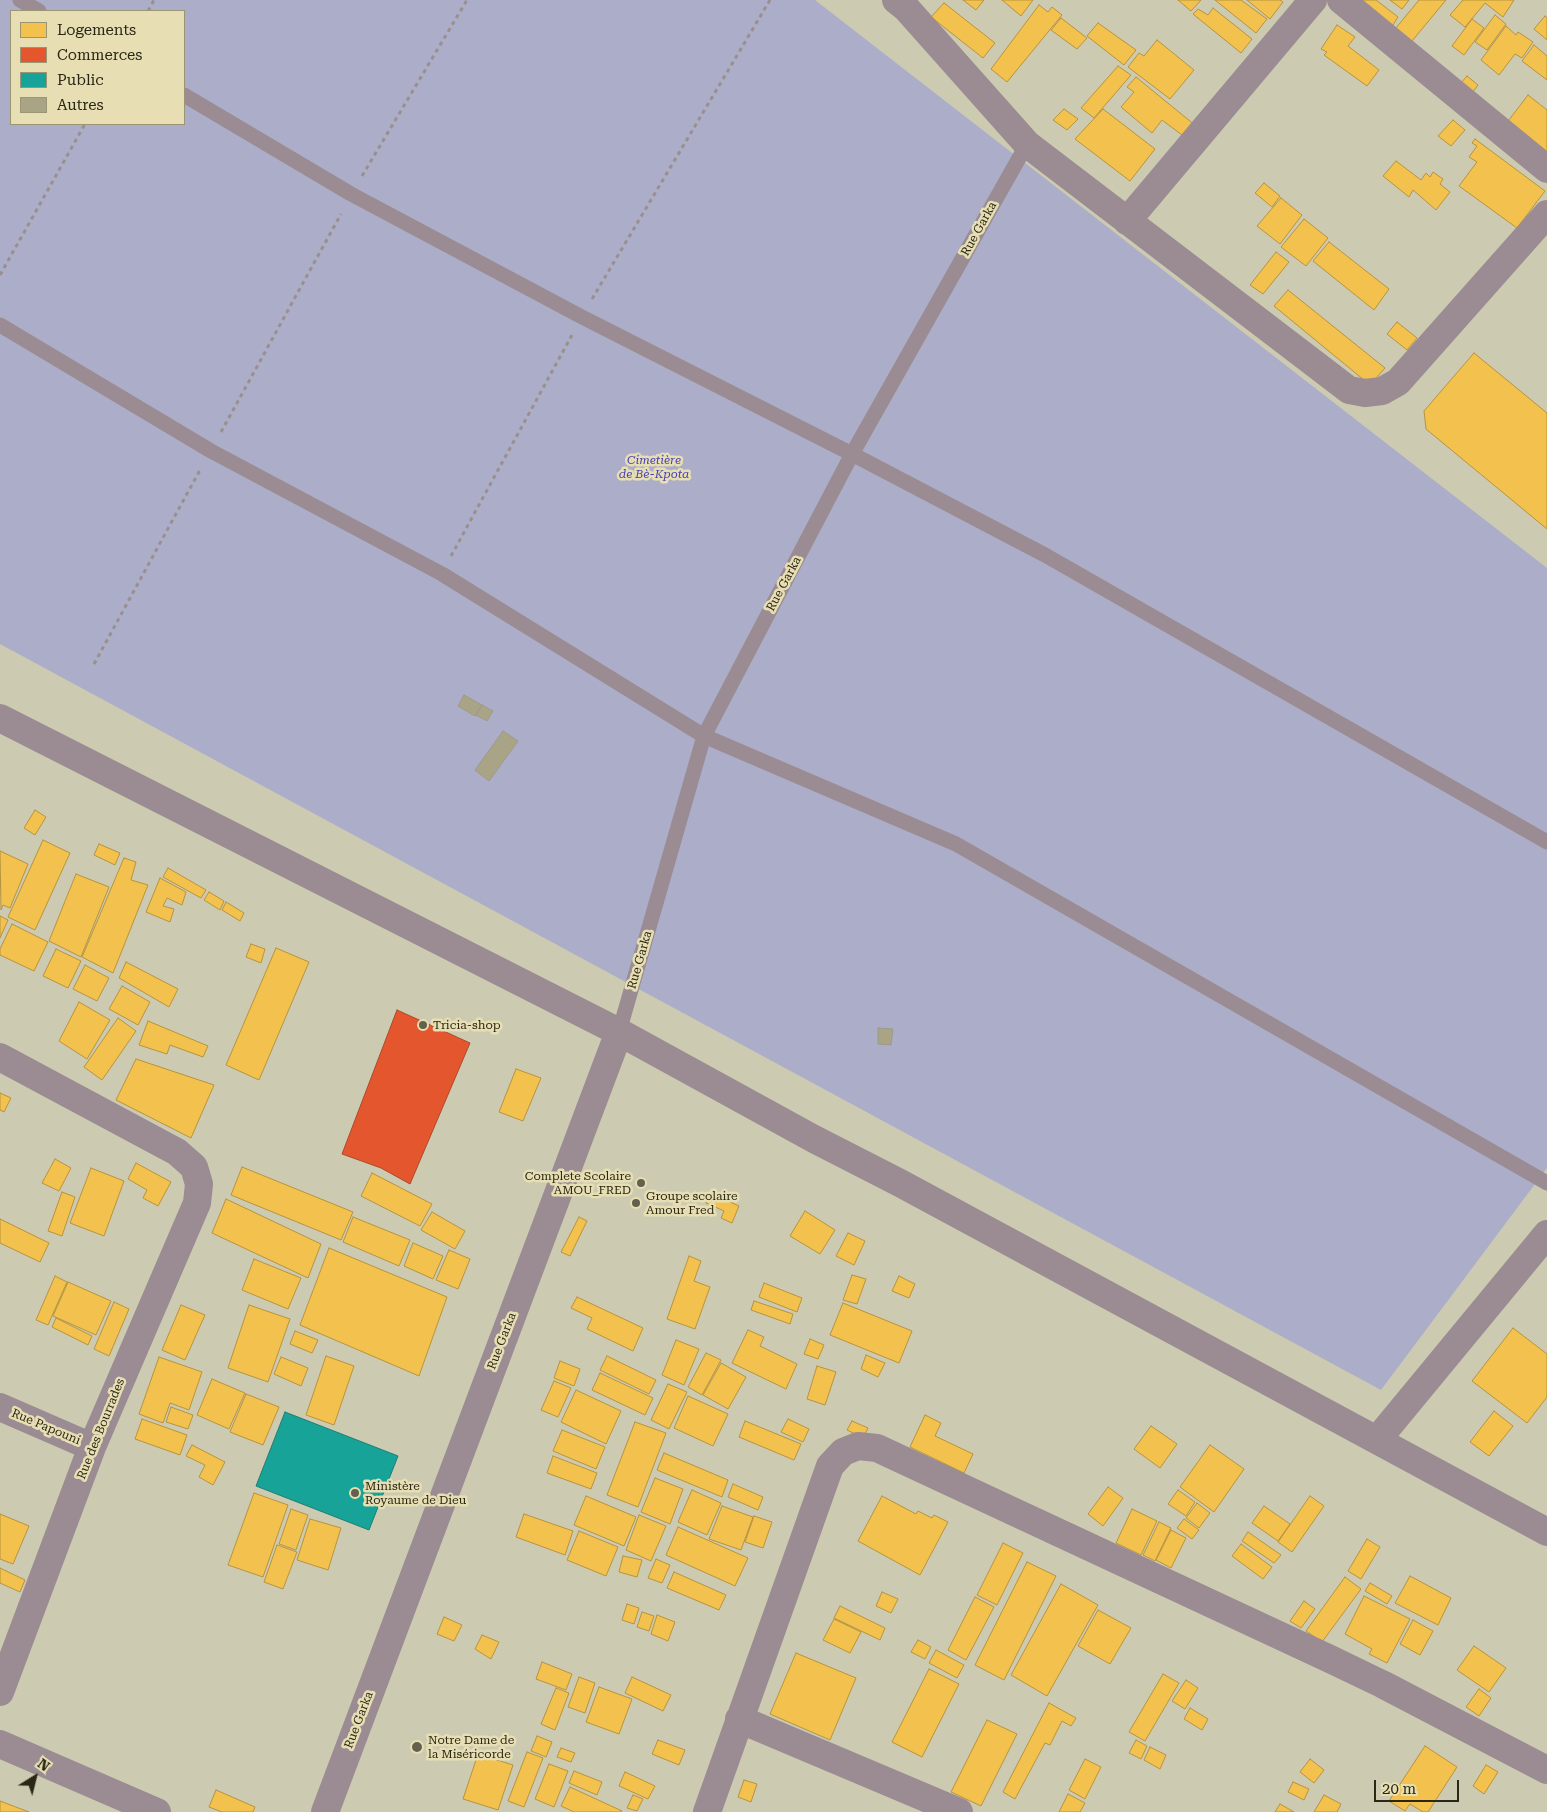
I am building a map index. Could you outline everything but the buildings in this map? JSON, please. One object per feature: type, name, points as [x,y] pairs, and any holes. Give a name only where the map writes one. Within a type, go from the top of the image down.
[{"type":"street","points":[[1126,221],[1312,0]]},
{"type":"street","points":[[1341,0],[1547,169]]},
{"type":"street","points":[[905,3],[1027,144],[1349,390],[1365,394],[1382,392],[1398,382],[1547,214]]},
{"type":"street","points":[[0,718],[619,1032],[814,1139],[900,1183],[1547,1532]]},
{"type":"street","name":"Rue Garka","points":[[325,1812],[619,1032]]},
{"type":"street","name":"Rue des Bourrades","points":[[0,1057],[177,1152],[194,1167],[199,1184],[197,1203],[92,1447],[0,1692]]},
{"type":"street","points":[[1377,1440],[1547,1234]]},
{"type":"street","name":"Rue Papouni","points":[[0,1407],[92,1447]]},
{"type":"street","points":[[707,1812],[830,1466],[843,1452],[858,1446],[877,1448],[1312,1650],[1382,1684],[1547,1770]]},
{"type":"street","points":[[739,1719],[960,1812]]},
{"type":"street","points":[[0,1744],[157,1812]]},
{"type":"lane","points":[[20,0],[38,10]]},
{"type":"lane","points":[[185,96],[351,194],[582,317],[852,454],[1045,555],[1547,842]]},
{"type":"lane","name":"Rue Garka","points":[[619,1032],[704,736],[852,454],[1027,144]]},
{"type":"lane","points":[[0,326],[211,451],[442,574],[704,736],[956,844],[1547,1183]]},
{"type":"path","points":[[94,664],[351,194],[467,0]]},
{"type":"path","points":[[442,574],[582,317],[770,0]]},
{"type":"path","points":[[0,275],[84,125]]},
{"type":"green space","name":"Cimetière de Bè-Kpota","points":[[0,0],[815,0],[1547,568],[1547,1168],[1381,1390],[0,644]]},
{"type":"place","name":"Tricia-shop","points":[[423,1025]]},
{"type":"place","name":"Complete Scolaire AMOU_FRED","points":[[641,1183]]},
{"type":"place","name":"Groupe scolaire Amour Fred","points":[[636,1203]]},
{"type":"place","name":"Ministère Royaume de Dieu","points":[[355,1493]]},
{"type":"place","name":"Notre Dame de la Miséricorde","points":[[417,1747]]}]
